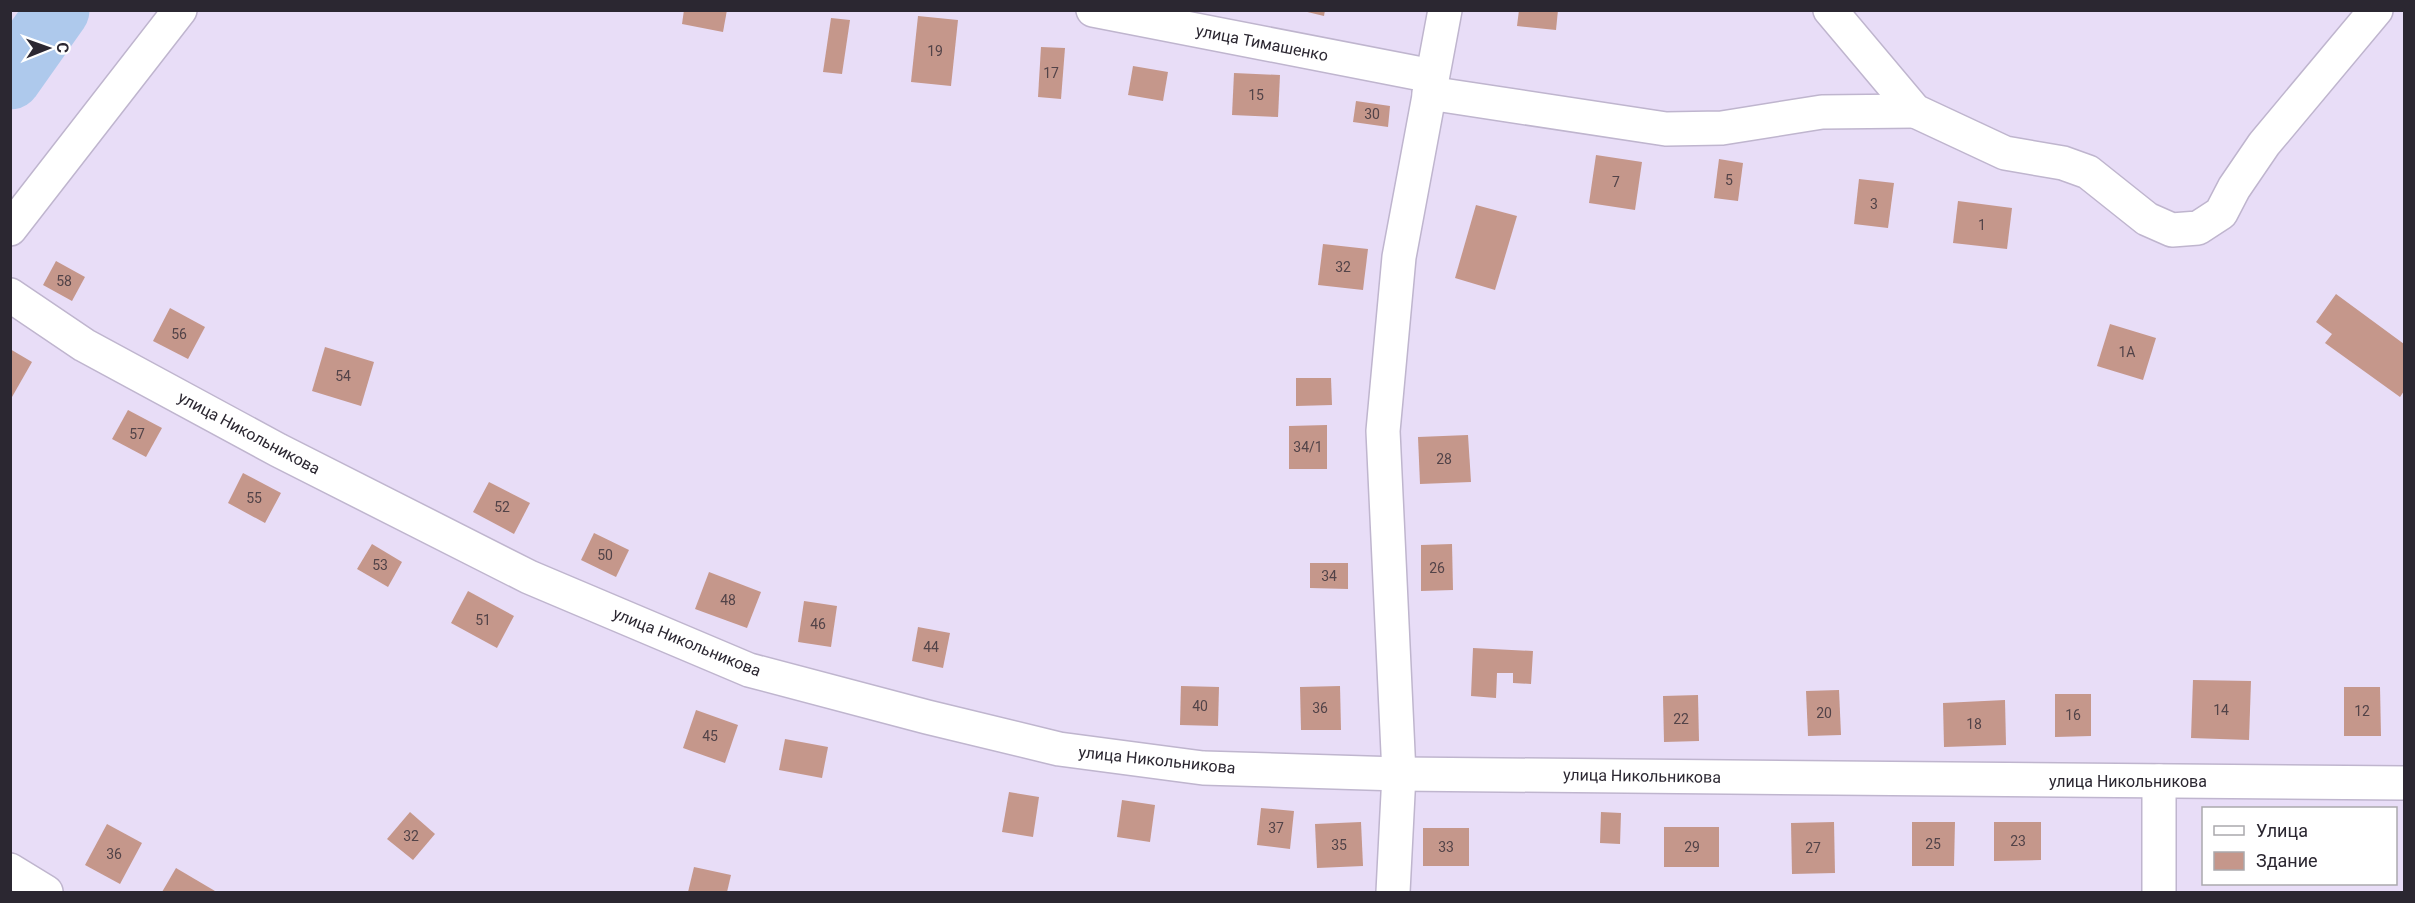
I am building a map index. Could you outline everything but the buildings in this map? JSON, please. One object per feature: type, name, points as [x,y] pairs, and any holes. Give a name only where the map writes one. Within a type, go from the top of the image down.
[{"type":"street","points":[[10,229],[180,10]]},
{"type":"street","name":"улица Тимашенко","points":[[1093,10],[1430,84],[1666,129],[1722,128],[1822,112],[1915,111]]},
{"type":"street","points":[[1393,892],[1399,774],[1383,432],[1399,257],[1445,10]]},
{"type":"street","points":[[1830,10],[1915,111],[2005,153],[2063,163],[2088,172],[2146,219],[2172,230],[2198,228],[2221,213],[2234,188],[2264,144],[2376,10]]},
{"type":"street","name":"улица Никольникова","points":[[10,294],[84,345],[278,450],[529,577],[749,669],[1059,750],[1203,768],[1399,774],[2404,783]]},
{"type":"street","points":[[2159,781],[2159,892]]},
{"type":"street","points":[[10,870],[46,892]]},
{"type":"waterway","points":[[10,78],[58,10]]}]
